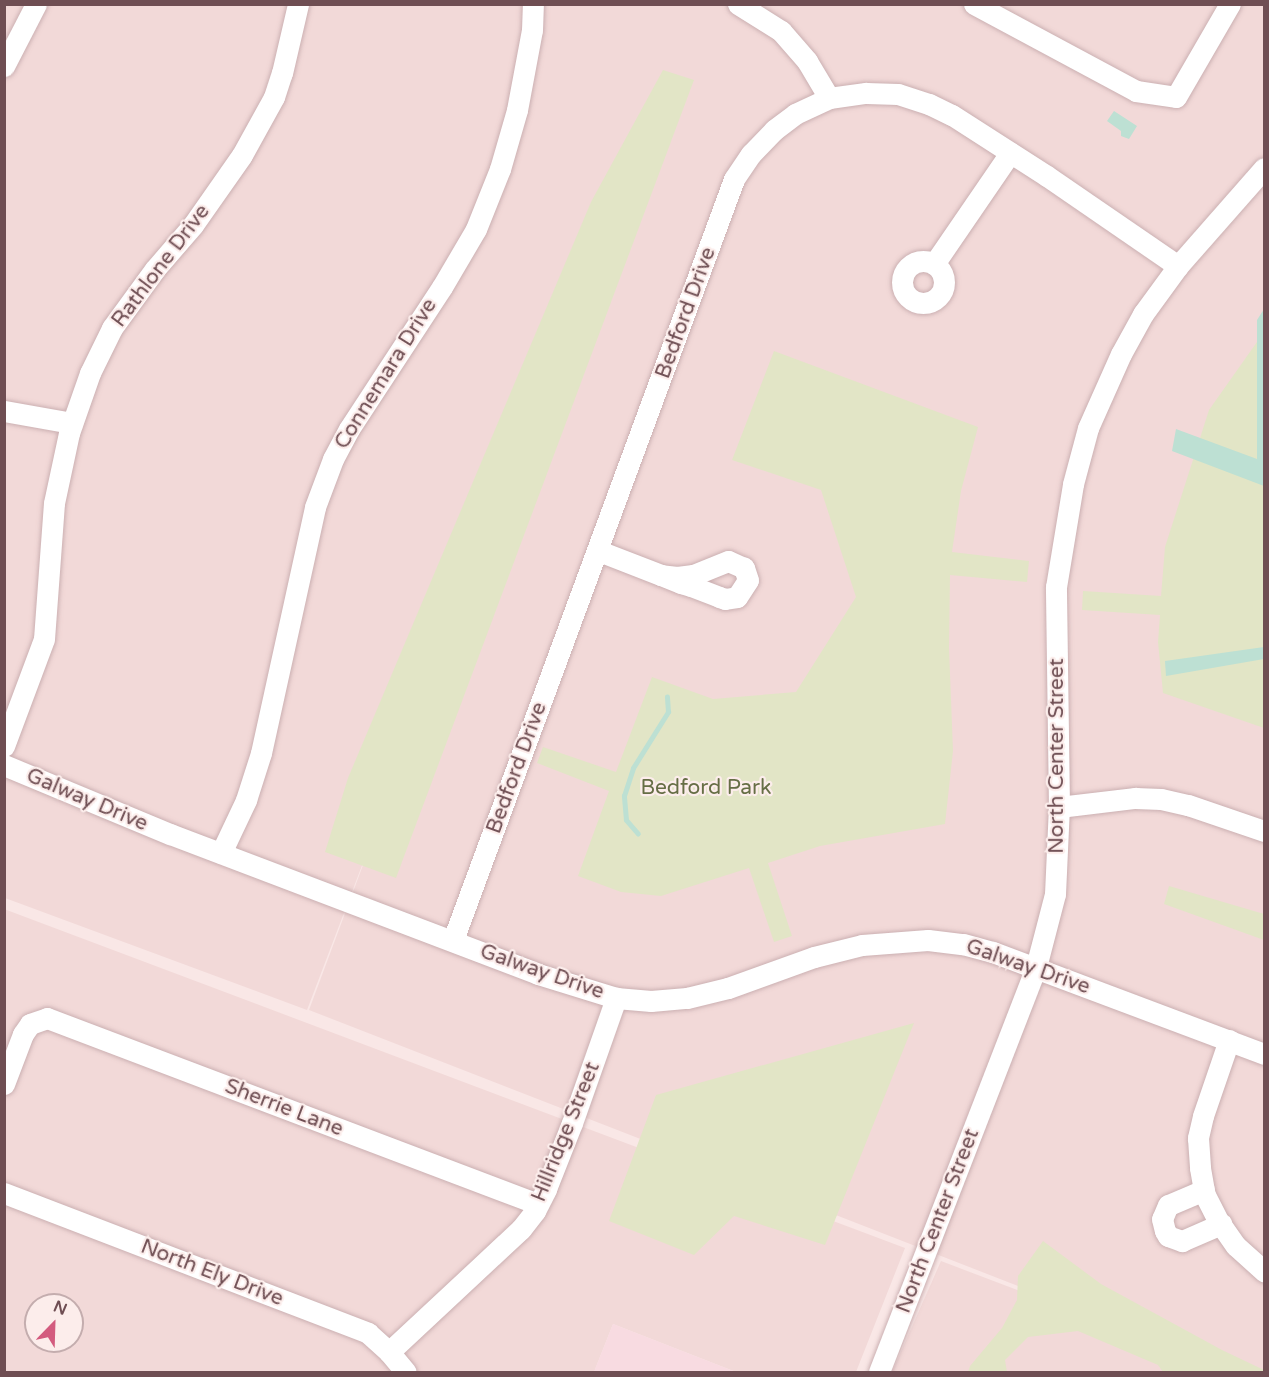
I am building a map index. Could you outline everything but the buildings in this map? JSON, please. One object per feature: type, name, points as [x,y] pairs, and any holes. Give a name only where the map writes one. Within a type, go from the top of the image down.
[{"type":"street","points":[[4,66],[36,4]]},
{"type":"street","name":"Rathlone Drive","points":[[4,746],[44,639],[54,503],[72,423],[90,373],[112,328],[155,269],[193,225],[242,155],[274,97],[298,4]]},
{"type":"street","name":"Connemara Drive","points":[[221,853],[246,800],[261,753],[315,507],[329,468],[349,429],[442,287],[476,229],[500,169],[517,110],[532,30],[533,4]]},
{"type":"street","points":[[738,4],[781,31],[807,61],[829,98]]},
{"type":"street","points":[[974,4],[1136,91],[1176,97],[1230,4]]},
{"type":"street","name":"Bedford Drive","points":[[453,940],[599,551],[734,179],[752,154],[774,130],[795,114],[829,98],[866,93],[898,94],[952,115],[1178,266]]},
{"type":"street","points":[[934,264],[1010,153]]},
{"type":"street","name":"North Center Street","points":[[879,1372],[1036,967],[1055,894],[1059,807],[1056,587],[1072,484],[1088,428],[1121,354],[1143,314],[1178,266],[1264,168]]},
{"type":"street","points":[[4,411],[72,423]]},
{"type":"street","points":[[599,551],[661,575]]},
{"type":"street","name":"Galway Drive","points":[[4,765],[221,853],[578,988],[616,998],[651,1002],[687,999],[728,988],[814,957],[862,945],[928,940],[963,944],[1036,967],[1264,1054]]},
{"type":"street","points":[[1059,807],[1119,799],[1161,799],[1188,805],[1264,831]]},
{"type":"street","name":"Hillridge Street","points":[[389,1352],[522,1229],[538,1204],[572,1123],[616,998]]},
{"type":"street","name":"Sherrie Lane","points":[[4,1084],[23,1034],[30,1023],[46,1018],[57,1020],[118,1046],[538,1204]]},
{"type":"street","points":[[1229,1040],[1212,1085],[1198,1138],[1204,1190],[1221,1224],[1236,1246],[1264,1271]]},
{"type":"street","points":[[1204,1190],[1168,1205],[1162,1219],[1162,1226],[1168,1236],[1182,1241],[1221,1224]]},
{"type":"street","name":"North Ely Drive","points":[[4,1193],[368,1333],[406,1372]]},
{"type":"shaded area","points":[[4,5],[1264,5],[1264,1372],[1239,1372],[309,1010],[401,763],[307,1010],[5,898]]},
{"type":"shaded area","points":[[1114,111],[1137,126],[1129,139],[1121,136],[1121,131],[1107,121]]},
{"type":"shaded area","points":[[1264,309],[1264,486],[1172,451],[1176,429],[1257,459],[1257,320]]},
{"type":"shaded area","points":[[1264,647],[1264,659],[1166,676],[1165,661]]},
{"type":"shaded area","points":[[4,909],[905,1248],[856,1372],[736,1372],[613,1324],[594,1372],[5,1372]]},
{"type":"shaded area","points":[[941,1261],[1232,1372],[892,1372]]},
{"type":"shaded area","points":[[613,1324],[736,1372],[594,1372]]},
{"type":"green space","points":[[663,70],[694,80],[396,878],[325,852],[348,778],[591,202]]},
{"type":"green space","points":[[1264,332],[1264,728],[1163,693],[1158,642],[1160,615],[1082,610],[1083,591],[1161,596],[1165,547],[1209,410]]},
{"type":"green space","name":"Bedford Park","points":[[774,351],[978,427],[961,491],[952,552],[1029,561],[1027,582],[950,575],[949,648],[953,751],[945,824],[820,846],[768,863],[792,936],[774,942],[749,868],[661,896],[621,892],[578,876],[609,791],[537,763],[543,747],[616,772],[652,677],[713,699],[796,692],[856,597],[821,490],[732,460]]},
{"type":"green space","points":[[1169,886],[1264,914],[1264,940],[1164,904]]},
{"type":"green space","points":[[914,1023],[825,1245],[734,1216],[694,1255],[609,1221],[656,1095]]},
{"type":"green space","points":[[1043,1241],[1101,1284],[1264,1372],[1163,1372],[1158,1365],[1078,1331],[1028,1337],[1005,1360],[1007,1372],[968,1372],[970,1366],[1002,1328],[1017,1300],[1018,1276]]},
{"type":"waterway","points":[[638,834],[626,820],[624,796],[633,768],[668,712],[667,697]]}]
